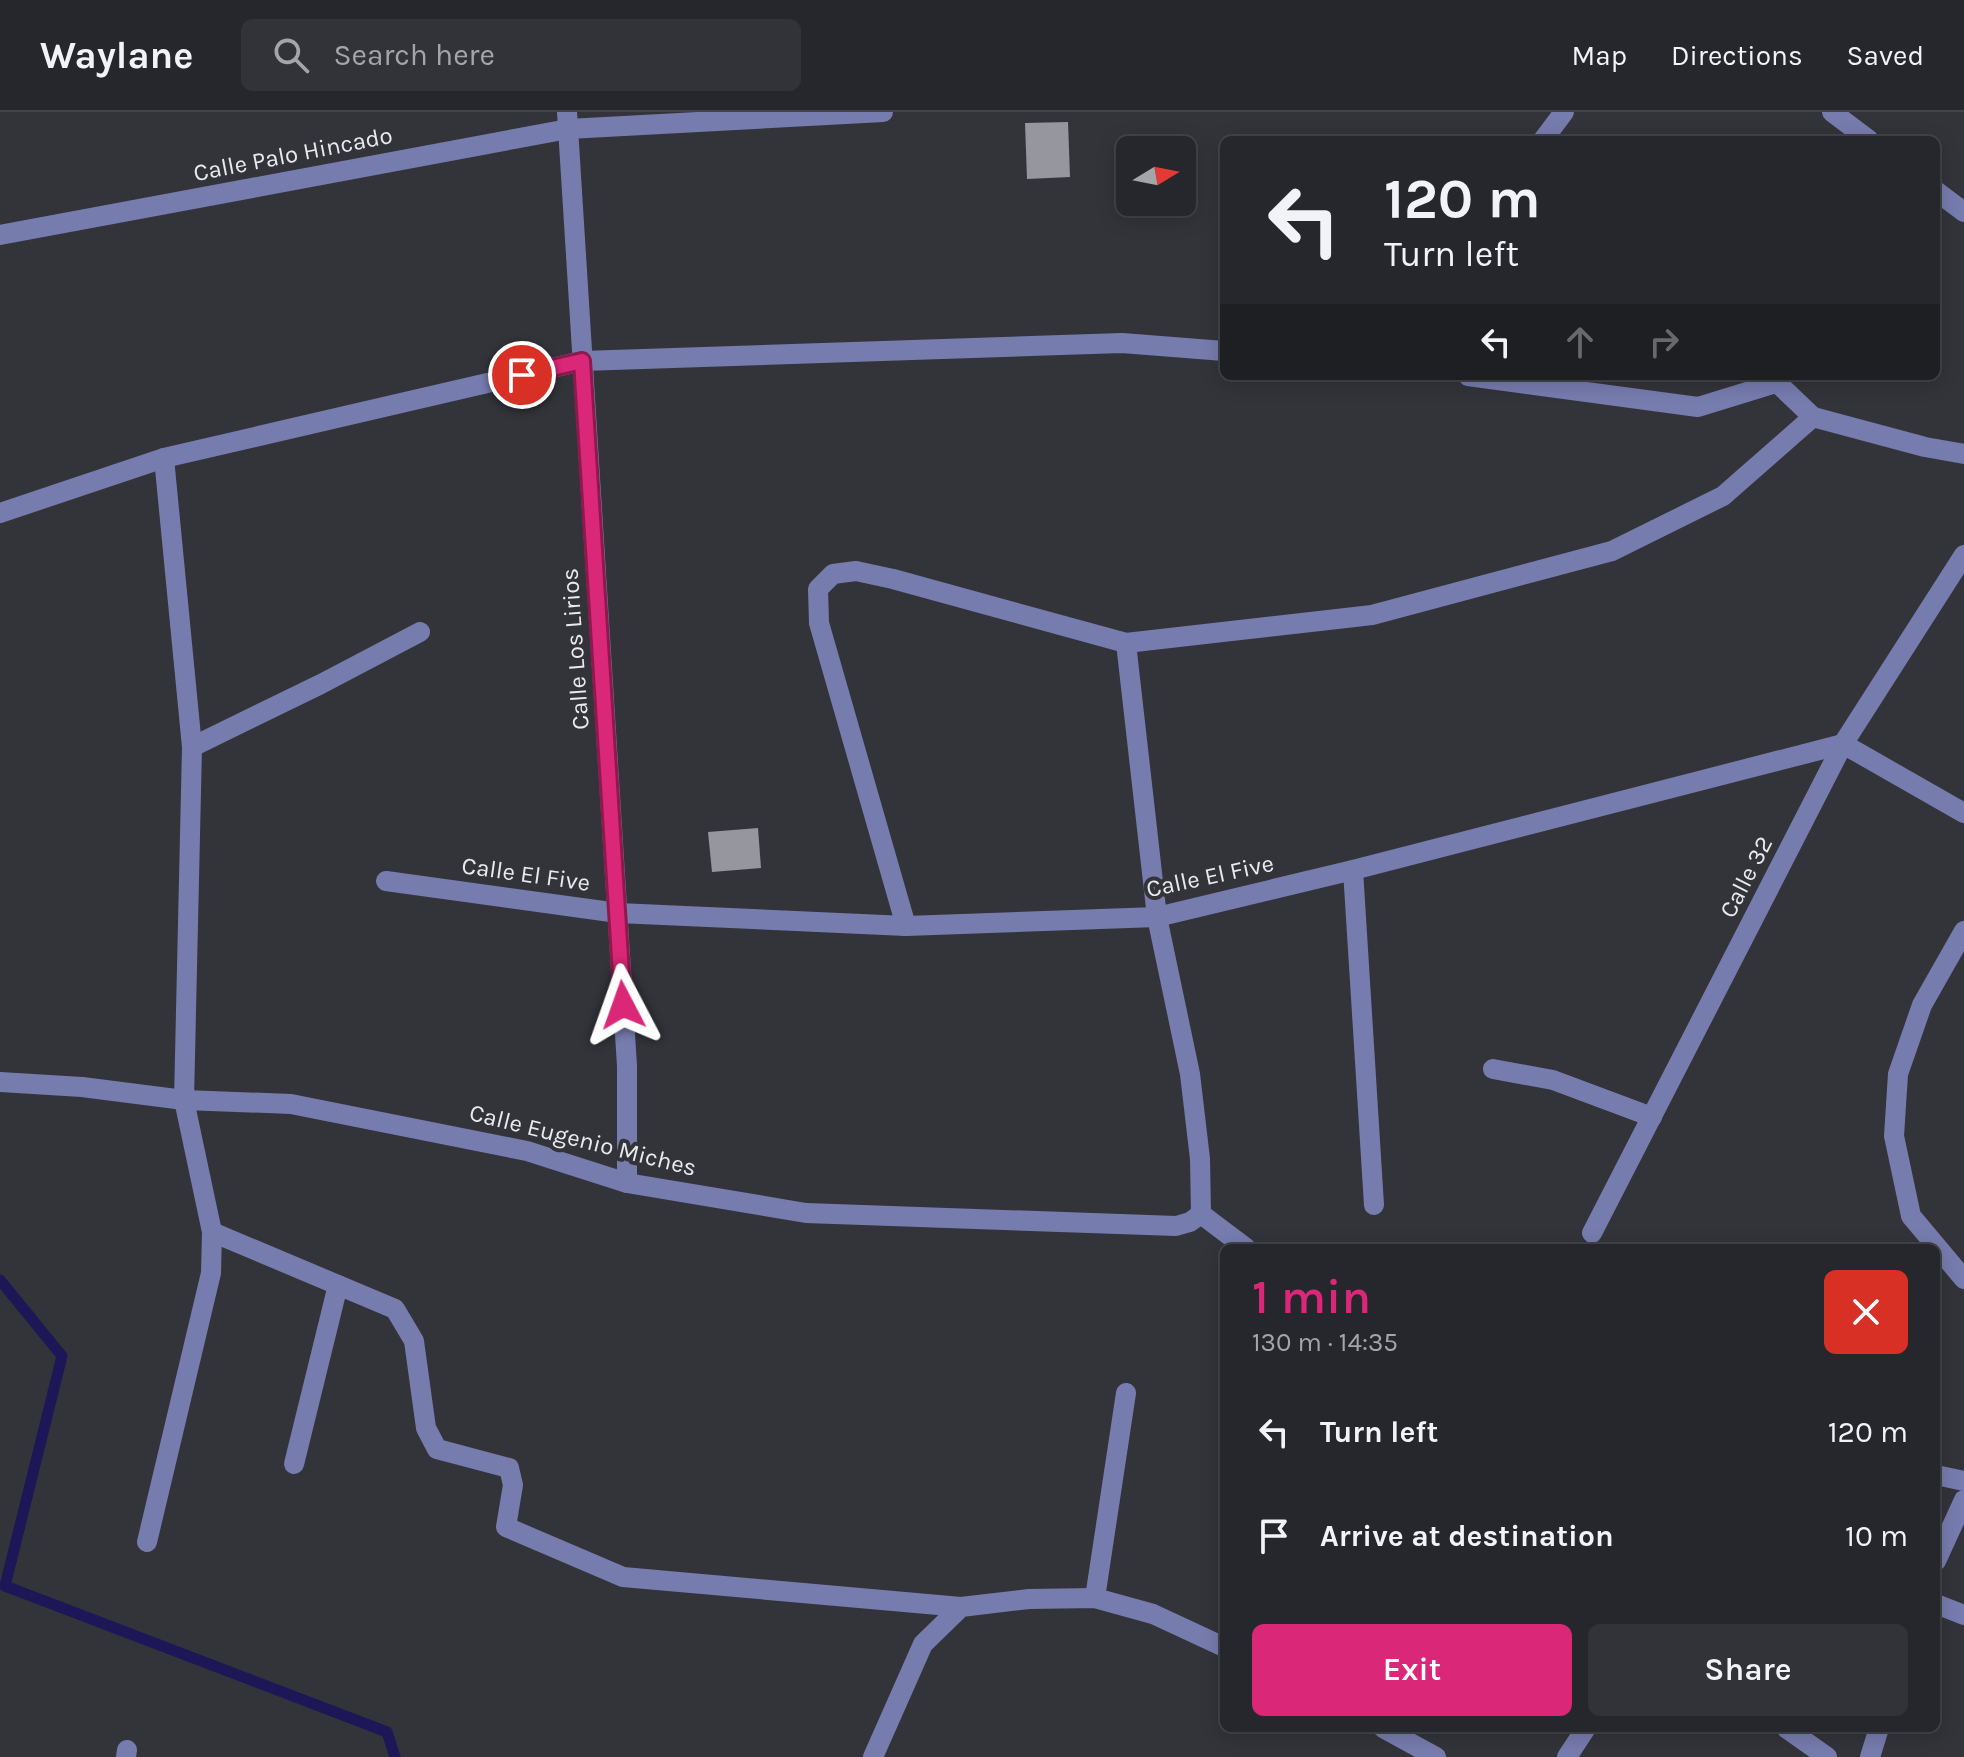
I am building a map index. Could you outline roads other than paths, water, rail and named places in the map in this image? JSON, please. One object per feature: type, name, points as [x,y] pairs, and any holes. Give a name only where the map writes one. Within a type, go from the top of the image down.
[{"type":"street","name":"Calle Palo Hincado","points":[[0,235],[567,120],[879,112]]},
{"type":"street","points":[[1549,136],[1564,112]]},
{"type":"street","points":[[1832,112],[1864,136]]},
{"type":"street","name":"Calle Los Lirios","points":[[567,120],[627,1066],[627,1183]]},
{"type":"street","points":[[1940,194],[1964,212]]},
{"type":"street","points":[[0,513],[164,458],[582,361],[1122,343],[1220,351]]},
{"type":"street","points":[[1498,380],[1698,407],[1773,380],[1813,417],[1925,447],[1964,454]]},
{"type":"street","points":[[906,926],[819,623],[818,589],[833,574],[856,571],[893,579],[1126,643],[1372,615],[1612,551],[1723,496],[1813,417]]},
{"type":"street","points":[[147,1542],[211,1273],[212,1232],[184,1100],[192,747],[164,458]]},
{"type":"street","name":"Calle 32","points":[[1592,1233],[1843,744],[1964,555]]},
{"type":"street","points":[[192,747],[420,632]]},
{"type":"street","points":[[1126,643],[1157,917],[1190,1074],[1200,1159],[1201,1214],[1241,1244]]},
{"type":"street","points":[[1843,744],[1964,813]]},
{"type":"street","name":"Calle El Five","points":[[386,881],[618,913],[906,926],[1157,917],[1843,744]]},
{"type":"street","points":[[1353,870],[1374,1205]]},
{"type":"street","points":[[1935,1244],[1911,1216],[1894,1136],[1898,1074],[1922,1005],[1964,931]]},
{"type":"street","points":[[1493,1069],[1553,1080],[1652,1117]]},
{"type":"street","name":"Calle Eugenio Miches","points":[[0,1082],[82,1087],[184,1100],[291,1104],[527,1151],[627,1183],[806,1213],[1176,1226],[1190,1222],[1201,1214]]},
{"type":"street","points":[[212,1232],[395,1309],[414,1341],[426,1428],[437,1449],[509,1468],[513,1485],[506,1527],[623,1577],[961,1607],[1029,1599],[1095,1598],[1153,1614],[1220,1645]]},
{"type":"street","points":[[1940,1250],[1964,1279]]},
{"type":"street","points":[[294,1464],[338,1285]]},
{"type":"street","points":[[1095,1598],[1126,1393]]},
{"type":"street","points":[[1940,1476],[1964,1481]]},
{"type":"street","points":[[1940,1552],[1964,1500]]},
{"type":"street","points":[[1940,1606],[1964,1615]]},
{"type":"street","points":[[873,1757],[923,1644],[961,1607]]},
{"type":"street","points":[[1390,1732],[1436,1757]]},
{"type":"street","points":[[1567,1757],[1583,1732]]},
{"type":"street","points":[[1792,1732],[1827,1757]]},
{"type":"street","points":[[1870,1757],[1878,1732]]},
{"type":"waterway","points":[[0,1280],[62,1356],[5,1586],[387,1732],[395,1757]]}]
